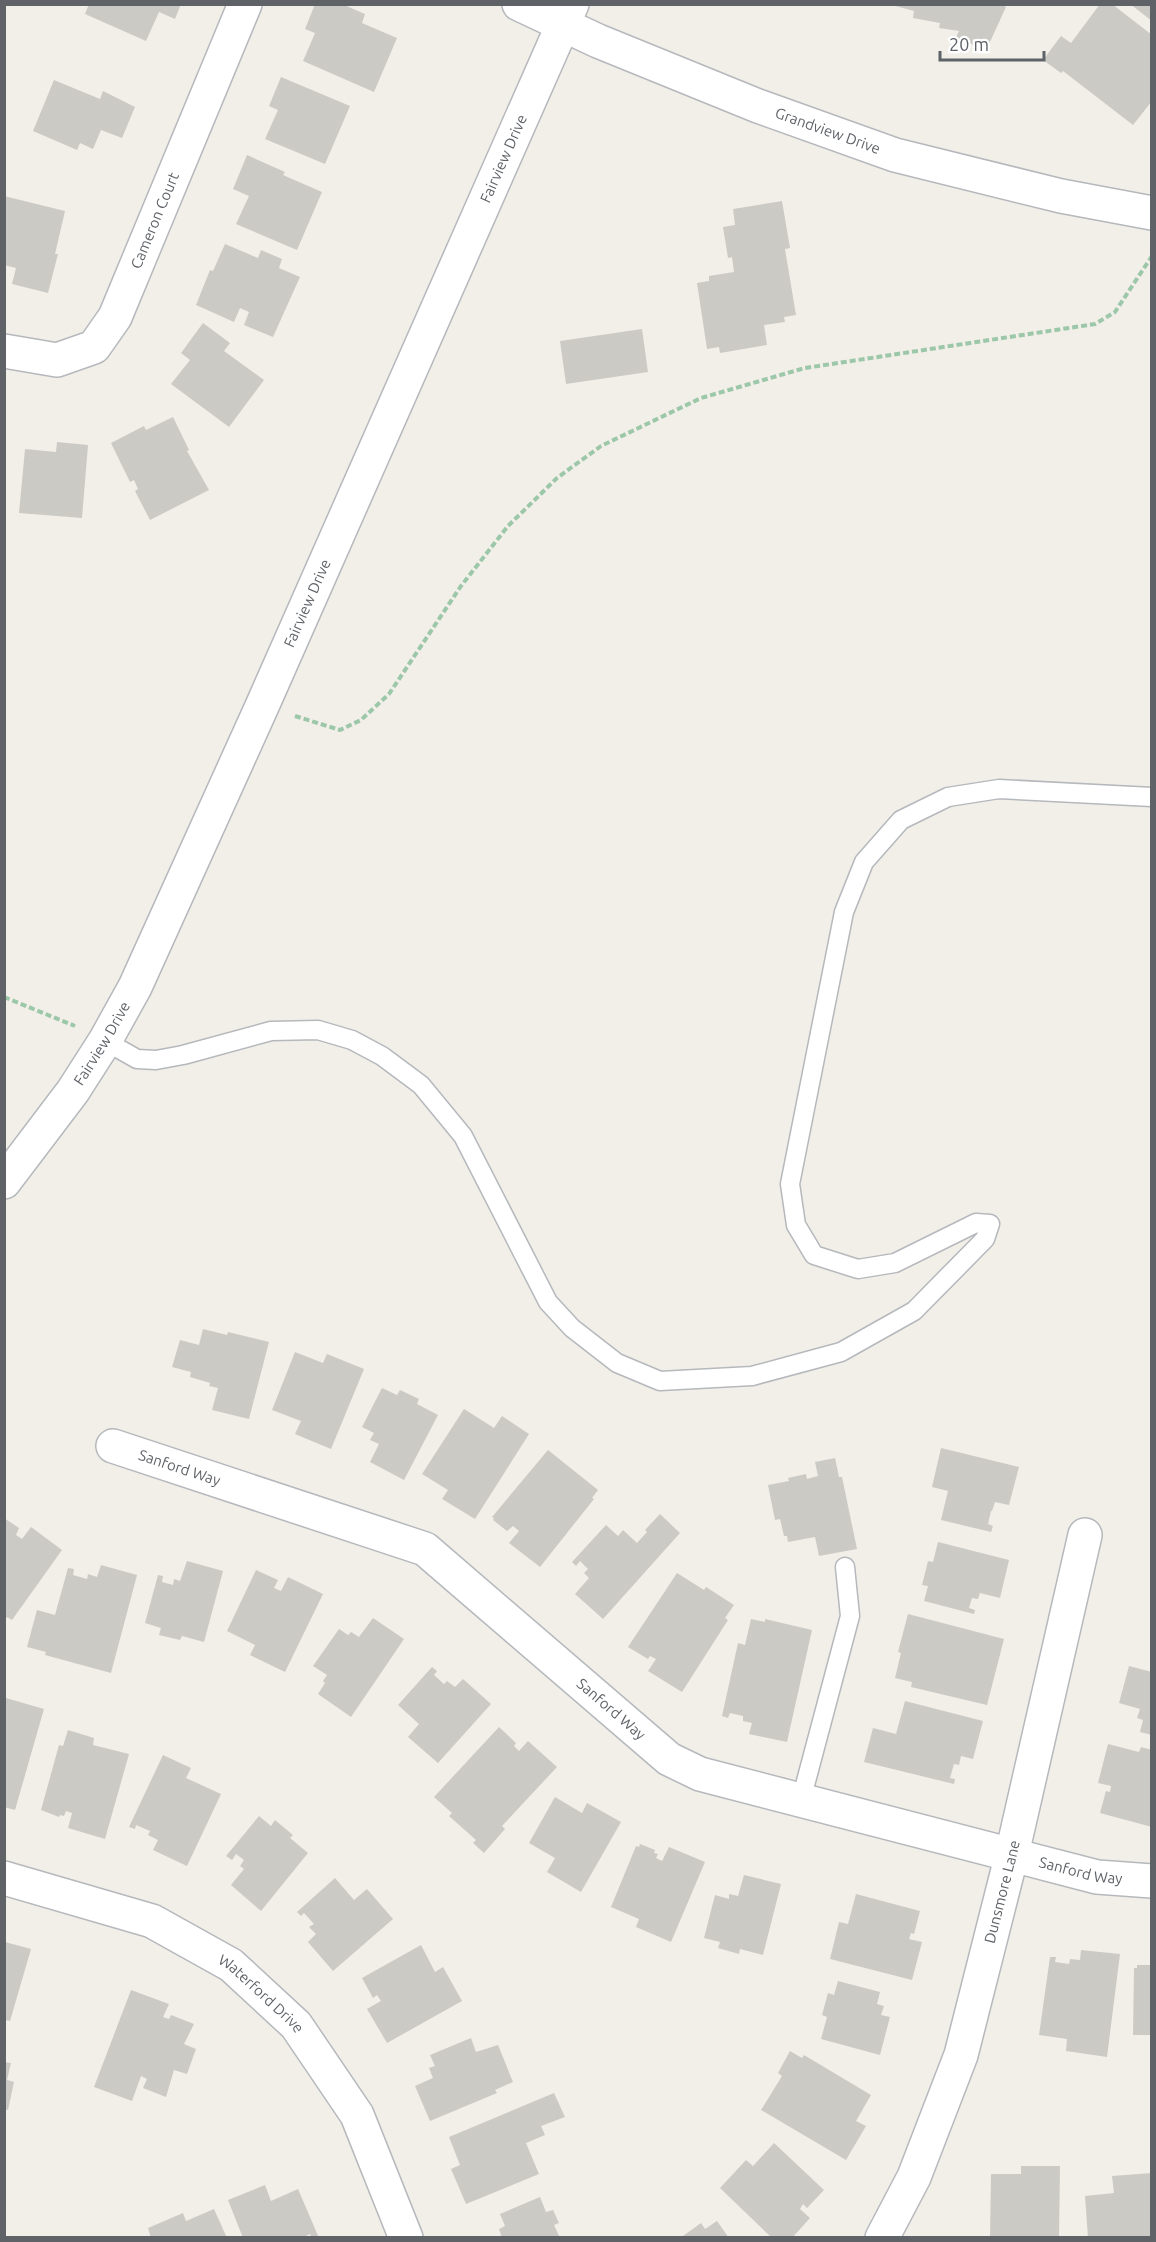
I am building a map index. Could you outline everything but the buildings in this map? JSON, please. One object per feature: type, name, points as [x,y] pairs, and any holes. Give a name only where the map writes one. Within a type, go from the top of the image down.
[{"type":"street","name":"Cameron Court","points":[[4,351],[57,360],[94,347],[115,317],[245,4]]},
{"type":"street","name":"Grandview Drive","points":[[519,4],[568,15],[758,106],[895,155],[1061,196],[1152,213]]},
{"type":"street","name":"Fairview Drive","points":[[4,1182],[73,1091],[105,1041],[135,987],[568,15]]},
{"type":"street","name":"Sanford Way","points":[[113,1446],[425,1549],[669,1759],[700,1774],[1097,1877],[1152,1881]]},
{"type":"street","name":"Dunsmore Lane","points":[[882,2238],[914,2177],[961,2055],[1012,1854],[1085,1535]]},
{"type":"street","name":"Waterford Drive","points":[[4,1878],[152,1921],[231,1965],[296,2025],[357,2115],[406,2238]]},
{"type":"lane","points":[[105,1041],[136,1059],[156,1060],[271,1031],[318,1030],[352,1040],[382,1056],[421,1085],[463,1136],[548,1302],[572,1328],[617,1363],[660,1381],[752,1376],[841,1352],[914,1311],[985,1239],[990,1224],[976,1223],[895,1263],[858,1269],[814,1255],[796,1226],[790,1184],[844,912],[864,862],[901,820],[948,797],[999,789],[1152,797]]},
{"type":"lane","points":[[801,1800],[850,1616],[845,1567]]},
{"type":"path","points":[[296,717],[340,730],[361,720],[390,694],[461,586],[508,526],[557,478],[601,446],[701,398],[805,368],[1095,324],[1115,312],[1152,256]]},
{"type":"path","points":[[4,997],[71,1024],[105,1041]]}]
